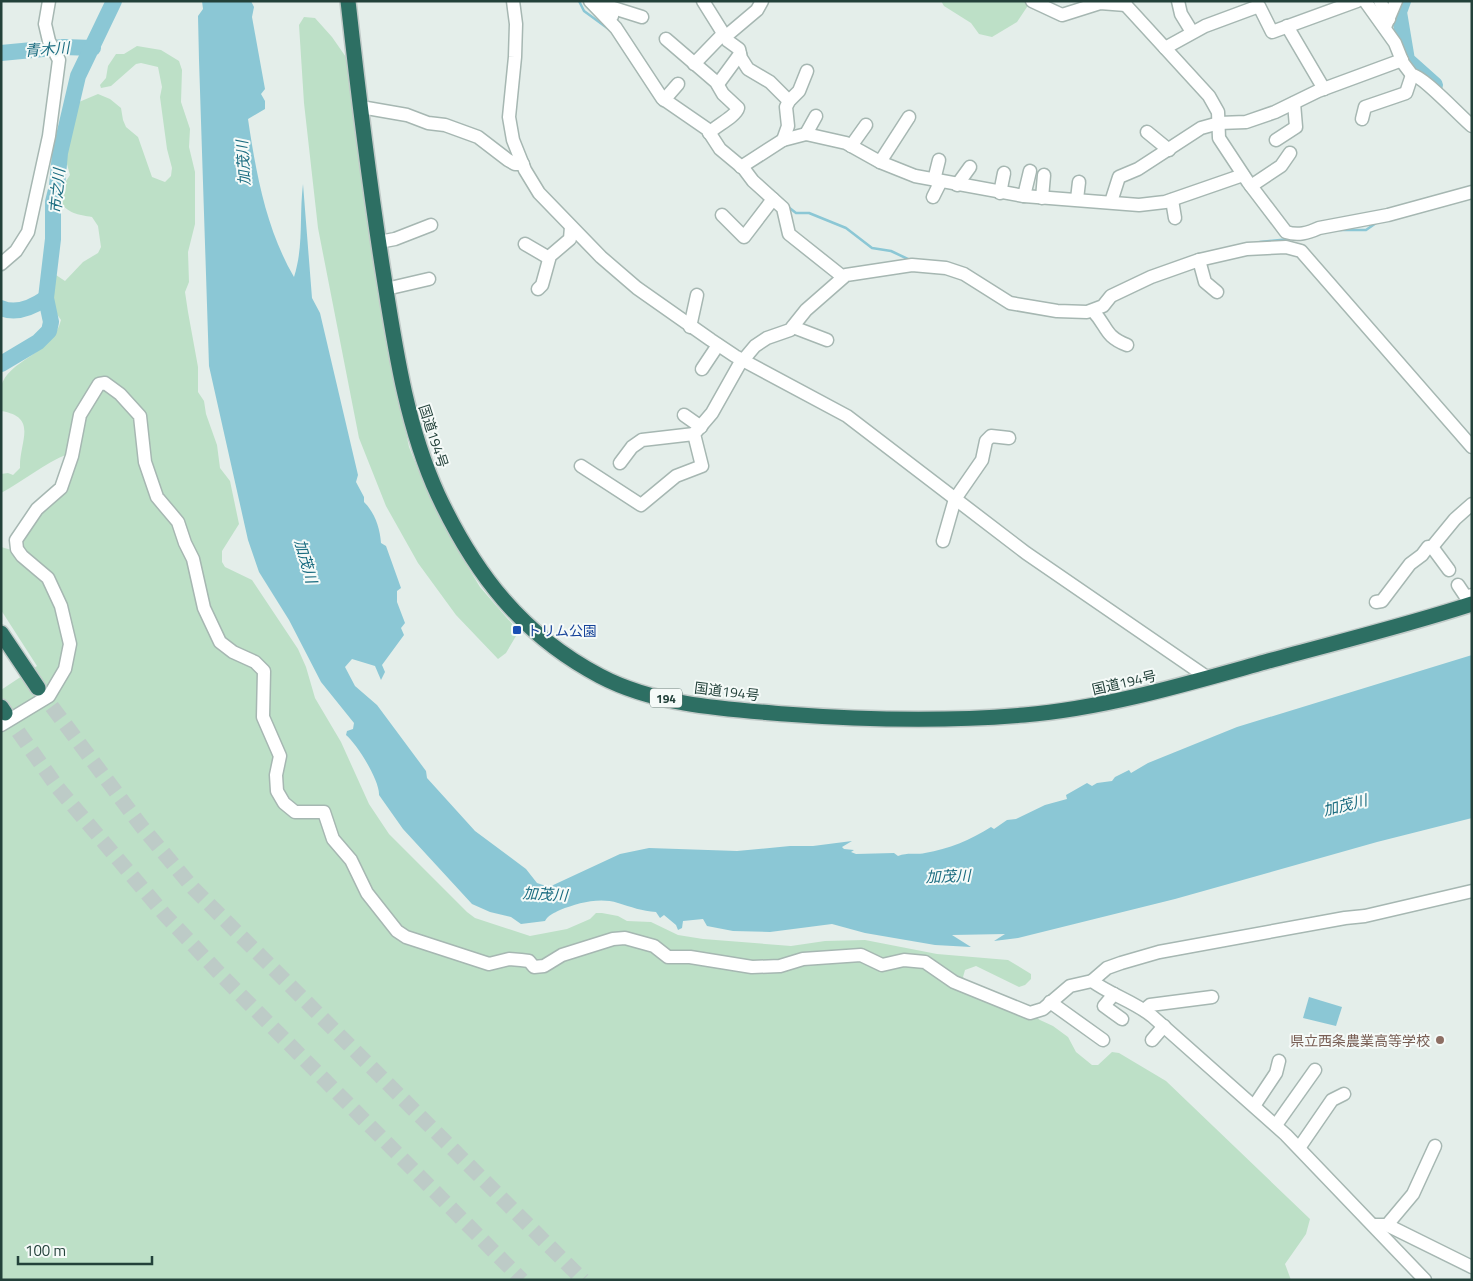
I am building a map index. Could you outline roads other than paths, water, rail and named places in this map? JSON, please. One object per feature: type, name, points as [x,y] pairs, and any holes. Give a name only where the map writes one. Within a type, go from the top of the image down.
[{"type":"highway","name":"国道194号","points":[[348,1],[386,289],[408,408],[432,482],[486,581],[520,618],[567,657],[603,678],[643,694],[693,704],[755,712],[913,721],[1026,715],[1093,706],[1208,678],[1472,604]]},
{"type":"highway","points":[[1,633],[36,684]]},
{"type":"street","points":[[1,264],[16,251],[28,232],[49,136],[59,60],[50,41],[45,24],[49,1]]},
{"type":"street","points":[[513,1],[515,49],[509,117],[514,140],[522,164],[539,193],[571,227],[616,270],[690,327],[743,360],[847,416],[1026,553],[1208,678]]},
{"type":"street","points":[[590,1],[616,28],[650,82],[664,100],[700,124],[720,149],[783,208],[789,234],[843,277]]},
{"type":"street","points":[[703,1],[724,35],[739,50],[748,69],[770,82],[789,101]]},
{"type":"street","points":[[694,64],[724,35],[757,10],[762,1]]},
{"type":"street","points":[[1032,1],[1062,14],[1100,3],[1124,3],[1209,96],[1218,112],[1219,138],[1251,186],[1286,232],[1470,442]]},
{"type":"street","points":[[1178,1],[1181,14],[1192,32]]},
{"type":"street","points":[[1165,48],[1192,32],[1231,15],[1259,6],[1272,32],[1357,1]]},
{"type":"street","points":[[1365,1],[1387,23]]},
{"type":"street","points":[[1380,1],[1402,60],[1412,75],[1416,75],[1429,85],[1472,126]]},
{"type":"street","points":[[1387,23],[1396,1]]},
{"type":"street","points":[[616,28],[615,19],[604,5],[642,17]]},
{"type":"street","points":[[1287,26],[1324,89]]},
{"type":"street","points":[[666,39],[718,84],[723,94],[738,108],[741,117],[718,124],[709,133]]},
{"type":"street","points":[[718,84],[740,54]]},
{"type":"street","points":[[1111,202],[1119,177],[1138,169],[1201,128],[1218,123],[1246,122],[1324,89],[1402,60]]},
{"type":"street","points":[[783,140],[788,126],[786,108],[789,101],[804,88],[807,71]]},
{"type":"street","points":[[1362,119],[1364,107],[1406,93],[1412,75]]},
{"type":"street","points":[[664,100],[678,84]]},
{"type":"street","points":[[1276,140],[1296,127],[1294,103]]},
{"type":"street","points":[[361,107],[407,115],[428,123],[445,125],[478,137],[508,160],[515,164],[522,164]]},
{"type":"street","points":[[806,134],[816,116]]},
{"type":"street","points":[[880,162],[909,117]]},
{"type":"street","points":[[851,146],[866,125]]},
{"type":"street","points":[[1148,132],[1169,150]]},
{"type":"street","points":[[741,167],[783,140],[806,134],[851,146],[880,162],[915,176],[1000,193],[1042,198],[1133,205],[1172,200],[1244,175]]},
{"type":"street","points":[[1251,186],[1281,166],[1290,154]]},
{"type":"street","points":[[933,197],[938,181],[939,160]]},
{"type":"street","points":[[957,185],[970,167]]},
{"type":"street","points":[[1024,196],[1030,171]]},
{"type":"street","points":[[1000,193],[1004,173]]},
{"type":"street","points":[[1042,198],[1044,175]]},
{"type":"street","points":[[1077,200],[1079,182]]},
{"type":"street","points":[[620,463],[632,447],[642,440],[697,431],[743,360],[762,341],[783,334],[793,326],[806,310],[843,277],[862,271],[891,267],[931,265],[964,274],[1010,303],[1057,311],[1093,312],[1103,306],[1111,296],[1176,267],[1247,249],[1294,241],[1472,192]]},
{"type":"street","points":[[722,215],[744,236],[773,199]]},
{"type":"street","points":[[1172,200],[1175,218]]},
{"type":"street","points":[[379,242],[395,239],[431,225]]},
{"type":"street","points":[[538,289],[542,285],[549,258],[556,249],[570,240],[571,227]]},
{"type":"street","points":[[525,244],[549,258]]},
{"type":"street","points":[[1199,260],[1205,282],[1217,292]]},
{"type":"street","points":[[386,289],[429,279]]},
{"type":"street","points":[[690,327],[697,295]]},
{"type":"street","points":[[1093,312],[1109,336],[1127,345]]},
{"type":"street","points":[[793,326],[827,340]]},
{"type":"street","points":[[702,369],[718,345]]},
{"type":"street","points":[[3,715],[50,696],[65,670],[70,644],[61,606],[48,578],[22,556],[17,549],[16,540],[37,508],[60,488],[68,474],[80,415],[99,384],[105,383],[120,394],[140,416],[145,462],[158,497],[178,522],[193,560],[204,608],[215,633],[220,642],[232,652],[255,662],[264,671],[263,716],[280,756],[276,775],[277,791],[284,803],[295,812],[324,812],[333,839],[351,860],[367,893],[396,931],[406,937],[489,964],[509,959],[529,961],[534,966],[544,966],[562,955],[606,941],[625,938],[654,946],[668,957],[690,957],[752,967],[780,966],[803,959],[861,955],[882,965],[904,960],[925,962],[954,982],[1022,1012],[1036,1012],[1070,986],[1092,981],[1107,968],[1159,952],[1365,916],[1472,892]]},
{"type":"street","points":[[581,466],[642,505],[676,476],[702,466],[697,431],[684,415]]},
{"type":"street","points":[[943,541],[955,499],[982,460],[989,438],[1009,438]]},
{"type":"street","points":[[1376,602],[1382,601],[1410,564],[1428,547],[1432,547],[1455,520],[1472,504]]},
{"type":"street","points":[[1432,547],[1449,570]]},
{"type":"street","points":[[1458,585],[1466,597],[1472,595]]},
{"type":"street","points":[[1092,981],[1144,1010],[1254,1106],[1299,1148],[1425,1280]]},
{"type":"street","points":[[1114,994],[1104,1006],[1122,1019]]},
{"type":"street","points":[[1050,1002],[1103,1040]]},
{"type":"street","points":[[1144,1010],[1150,1005],[1207,1002]]},
{"type":"street","points":[[1152,1040],[1164,1026]]},
{"type":"street","points":[[1254,1106],[1276,1074],[1279,1060]]},
{"type":"street","points":[[1276,1126],[1315,1070]]},
{"type":"street","points":[[1299,1148],[1332,1100],[1344,1094]]},
{"type":"street","points":[[1387,1225],[1413,1194],[1435,1146]]},
{"type":"street","points":[[1373,1225],[1387,1225],[1456,1257],[1472,1267]]},
{"type":"water","name":"加茂川","points":[[202,1],[251,1],[254,7],[252,17],[265,89],[261,94],[265,101],[265,109],[248,119],[259,180],[269,220],[284,259],[294,277],[299,254],[303,184],[312,298],[320,313],[358,475],[356,482],[364,497],[364,502],[376,521],[381,543],[386,546],[401,588],[397,591],[397,602],[405,623],[401,628],[404,635],[382,665],[385,672],[381,680],[375,666],[352,659],[345,667],[355,686],[377,705],[426,771],[427,778],[475,831],[526,869],[537,883],[549,887],[620,854],[649,848],[737,851],[790,846],[813,846],[852,841],[842,847],[854,850],[851,852],[856,854],[894,853],[898,856],[934,851],[959,843],[991,827],[994,829],[1007,820],[1016,819],[1045,805],[1067,799],[1066,795],[1087,783],[1092,786],[1097,783],[1112,781],[1115,777],[1129,770],[1131,773],[1148,763],[1237,727],[1472,655],[1472,818],[1377,842],[1175,899],[1018,938],[994,941],[1005,934],[952,935],[971,947],[935,945],[865,933],[832,924],[770,932],[733,931],[707,926],[703,919],[683,921],[682,928],[678,930],[676,925],[664,915],[660,918],[656,912],[641,910],[611,901],[574,905],[553,913],[545,921],[521,924],[511,917],[490,912],[472,904],[403,829],[379,795],[376,781],[367,763],[346,735],[347,731],[353,729],[354,723],[321,682],[289,620],[259,572],[248,540],[209,366],[198,16],[203,9]]},
{"type":"water","points":[[1309,997],[1342,1007],[1336,1026],[1303,1018]]},
{"type":"waterway","name":"市之川","points":[[1,364],[38,342],[49,331],[51,322],[46,298],[53,239],[53,202],[57,186],[60,153],[78,76],[114,1]]},
{"type":"waterway","points":[[579,1],[584,11],[610,30]]},
{"type":"waterway","points":[[1403,1],[1399,12],[1407,60],[1435,85]]},
{"type":"waterway","name":"青木川","points":[[1,53],[64,47],[93,48]]},
{"type":"waterway","points":[[787,206],[796,213],[809,213],[846,228],[872,248],[891,251],[910,260]]},
{"type":"waterway","points":[[1339,230],[1366,230],[1379,221]]},
{"type":"waterway","points":[[1260,242],[1290,239]]},
{"type":"waterway","points":[[1,308],[13,311],[25,309],[46,298]]},
{"type":"tunnel","points":[[38,688],[142,827],[193,888],[583,1280]]},
{"type":"tunnel","points":[[5,713],[58,788],[165,915],[221,975],[522,1280]]},
{"type":"place","name":"トリム公園","points":[[517,630]]},
{"type":"place","name":"県立西条農業高等学校","points":[[1440,1040]]}]
